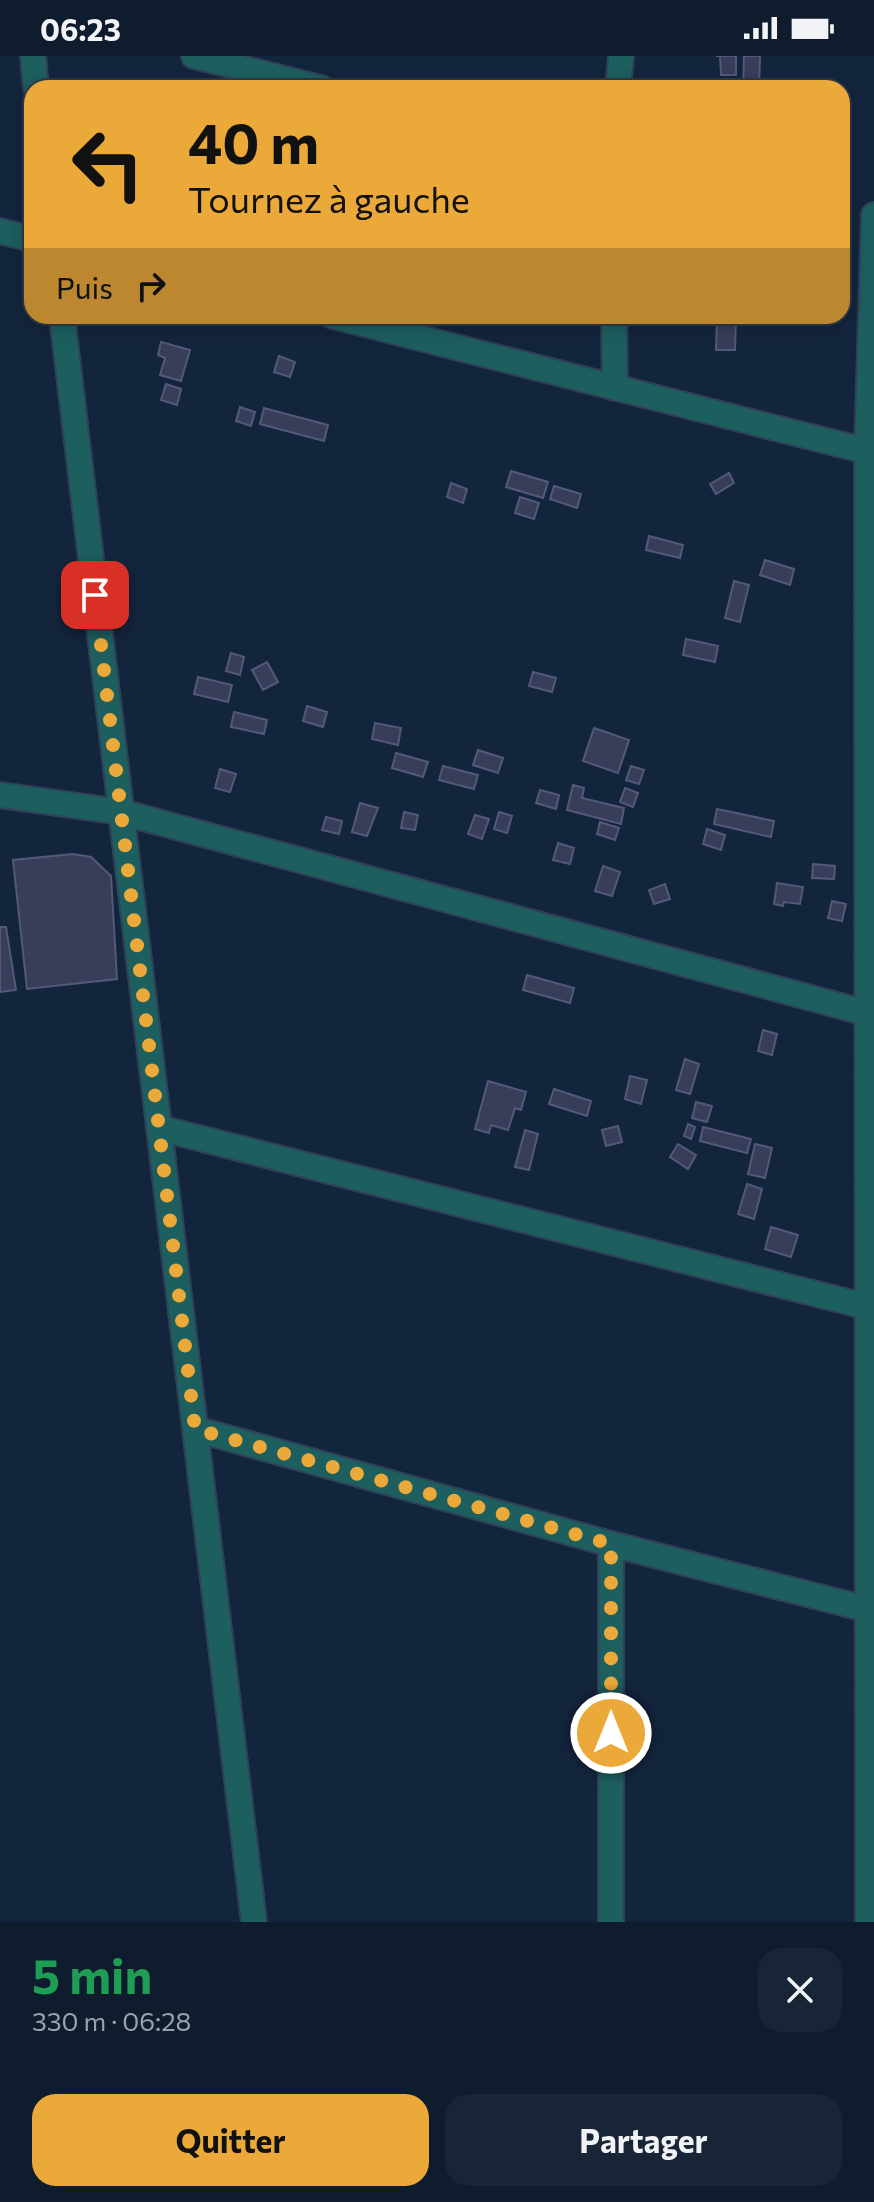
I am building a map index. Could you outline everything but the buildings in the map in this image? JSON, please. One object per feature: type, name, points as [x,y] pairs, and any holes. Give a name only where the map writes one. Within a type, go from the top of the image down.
[{"type":"street","points":[[33,56],[35,80]]},
{"type":"street","points":[[194,56],[289,80]]},
{"type":"street","points":[[619,80],[621,56]]},
{"type":"street","points":[[868,1922],[871,1611],[868,1307],[872,1015],[870,452],[874,215]]},
{"type":"street","points":[[0,231],[24,237]]},
{"type":"street","points":[[63,324],[254,1922]]},
{"type":"street","points":[[364,324],[870,452]]},
{"type":"street","points":[[614,324],[615,388]]},
{"type":"street","points":[[0,795],[121,812],[872,1015]]},
{"type":"street","points":[[159,1128],[868,1307]]},
{"type":"street","points":[[195,1429],[611,1544],[871,1611]]},
{"type":"street","points":[[611,1544],[611,1922]]},
{"type":"route","points":[[95,595],[195,1429],[611,1544],[611,1733]]}]
